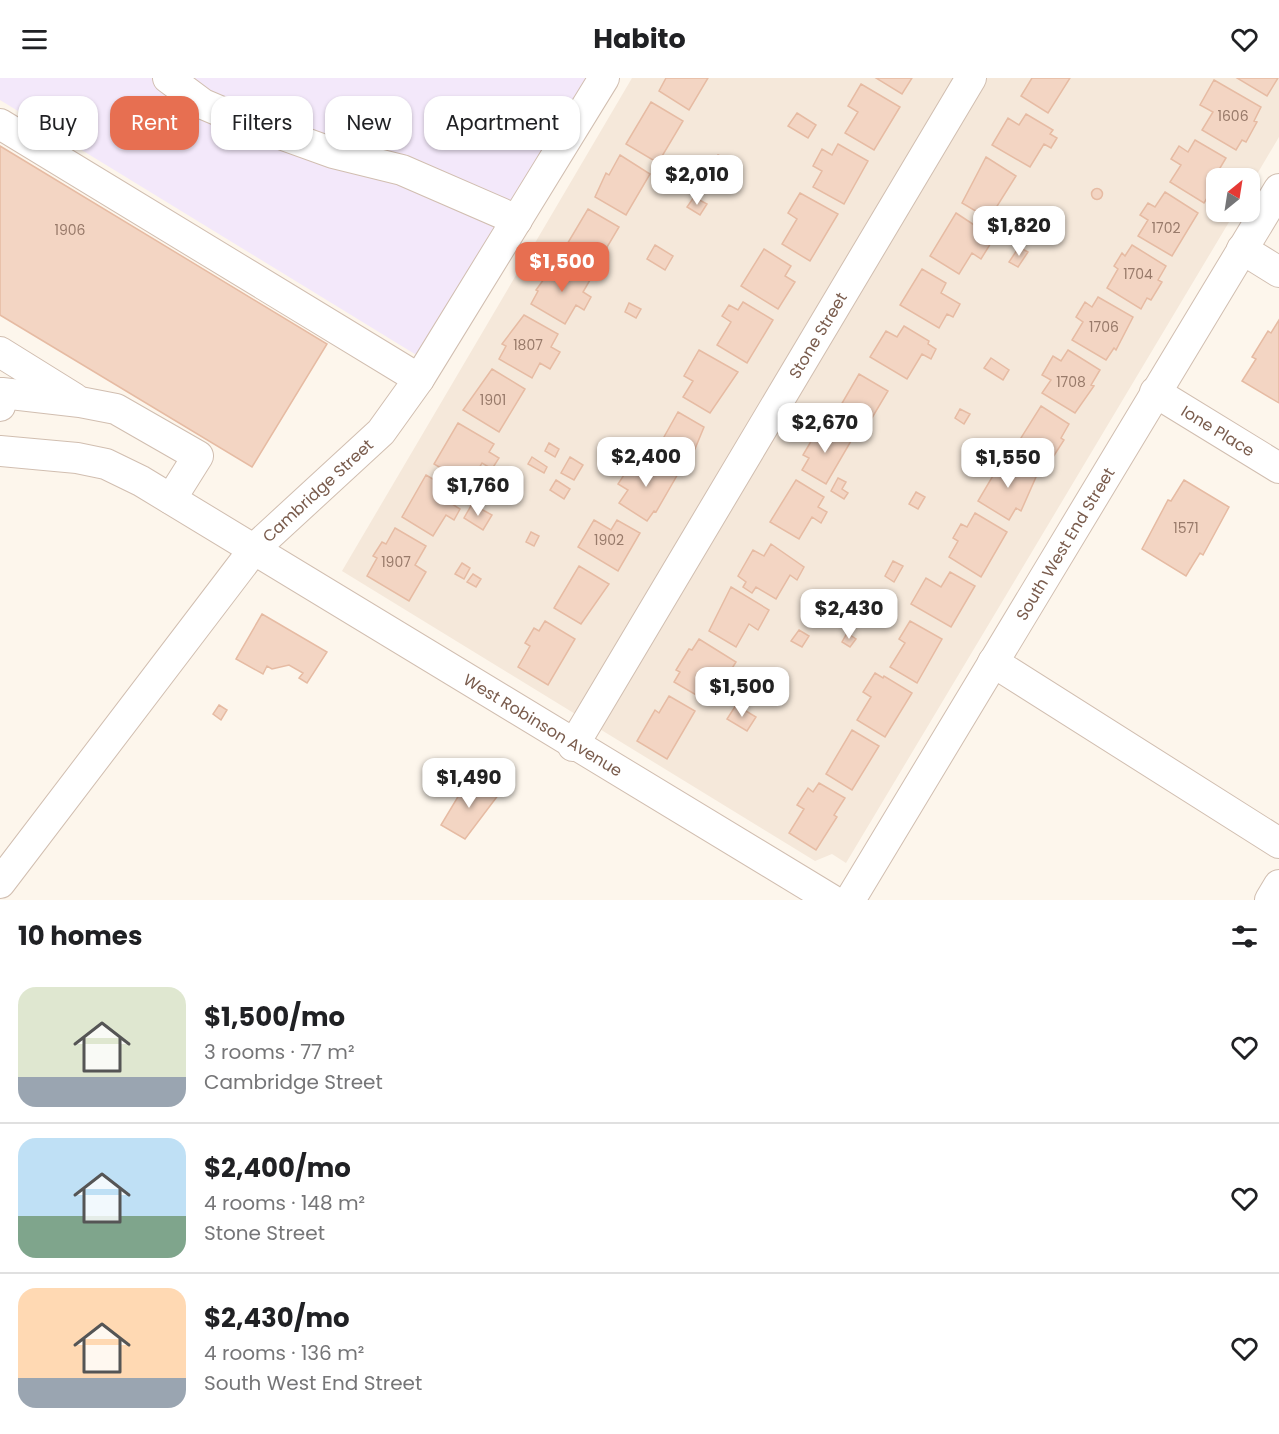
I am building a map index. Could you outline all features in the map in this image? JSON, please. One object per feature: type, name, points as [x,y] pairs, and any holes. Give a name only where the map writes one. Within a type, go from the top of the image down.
[{"type":"street","points":[[168,78],[202,104],[236,118],[333,153],[402,170],[517,220]]},
{"type":"street","name":"Cambridge Street","points":[[0,883],[255,548],[381,432],[419,379],[604,78]]},
{"type":"street","name":"Stone Street","points":[[573,746],[971,78]]},
{"type":"street","points":[[0,124],[419,379]]},
{"type":"street","name":"South West End Street","points":[[850,900],[1279,189]]},
{"type":"street","points":[[1242,249],[1279,272]]},
{"type":"street","points":[[0,352],[80,402]]},
{"type":"street","name":"Ione Place","points":[[1155,392],[1279,468]]},
{"type":"street","points":[[1,397],[80,402],[116,409],[198,456],[171,499]]},
{"type":"street","name":"West Robinson Avenue","points":[[0,451],[77,458],[106,464],[171,499],[255,548],[573,746],[832,900]]},
{"type":"street","points":[[993,662],[1279,843]]},
{"type":"street","points":[[1270,900],[1279,885]]},
{"type":"shaded area","points":[[0,78],[588,78],[577,96],[424,96],[424,150],[544,150],[418,356],[82,150],[98,150],[98,96],[18,96],[18,111],[0,100]]},
{"type":"shaded area","points":[[632,78],[1279,78],[1279,137],[1260,169],[1206,168],[1206,222],[1229,222],[846,863],[832,854],[815,861],[342,571]]},
{"type":"building","points":[[666,78],[708,78],[689,110],[659,91]]},
{"type":"building","points":[[876,78],[912,78],[902,94]]},
{"type":"building","points":[[1032,78],[1070,78],[1048,113],[1021,96]]},
{"type":"building","points":[[1237,78],[1278,78],[1267,96]]},
{"type":"building","points":[[1214,80],[1261,107],[1254,121],[1257,122],[1246,142],[1242,140],[1236,150],[1202,130],[1213,112],[1200,105]]},
{"type":"building","points":[[861,84],[900,107],[874,150],[845,133],[858,112],[848,106]]},
{"type":"building","points":[[651,102],[683,121],[658,163],[626,144]]},
{"type":"building","points":[[797,113],[816,125],[808,138],[788,126]]},
{"type":"building","points":[[1026,114],[1053,130],[1050,134],[1057,138],[1051,148],[1044,144],[1030,167],[992,145],[1008,118],[1019,125]]},
{"type":"building","points":[[1195,140],[1226,158],[1220,168],[1206,168],[1206,200],[1204,203],[1170,182],[1181,165],[1171,159],[1179,146],[1188,152]]},
{"type":"building","points":[[838,144],[868,161],[844,204],[813,187],[822,171],[813,166],[822,149],[832,155]]},
{"type":"building","points":[[0,146],[327,344],[252,467],[0,315]]},
{"type":"building","points":[[620,155],[650,174],[626,215],[595,197],[606,173],[609,175]]},
{"type":"building","points":[[718,155],[733,162],[726,176],[712,169]]},
{"type":"building","points":[[986,157],[1016,176],[989,219],[962,203]]},
{"type":"building","points":[[1097,188],[1103,194],[1097,200],[1091,194]]},
{"type":"building","points":[[1165,192],[1198,213],[1172,256],[1138,236],[1148,220],[1140,215],[1148,203],[1155,207]]},
{"type":"building","points":[[800,193],[838,214],[810,261],[782,244],[797,219],[788,213]]},
{"type":"building","points":[[694,197],[707,204],[700,215],[687,207]]},
{"type":"building","points":[[588,209],[619,227],[594,269],[563,251]]},
{"type":"building","points":[[956,213],[994,238],[981,259],[972,253],[959,274],[930,256]]},
{"type":"building","points":[[655,245],[673,256],[665,270],[647,259]]},
{"type":"building","points":[[1132,245],[1166,266],[1158,280],[1162,282],[1151,300],[1147,298],[1141,309],[1107,288],[1118,269],[1114,266],[1122,253],[1125,256]]},
{"type":"building","points":[[1019,247],[1028,252],[1018,267],[1009,262]]},
{"type":"building","points":[[764,249],[791,266],[785,276],[795,282],[778,309],[741,286]]},
{"type":"building","points":[[557,261],[590,280],[583,292],[591,297],[584,310],[576,305],[565,324],[531,304],[538,291],[536,290]]},
{"type":"building","points":[[922,269],[946,283],[941,293],[960,304],[953,317],[947,314],[939,328],[900,305]]},
{"type":"building","points":[[1098,297],[1133,317],[1116,350],[1114,348],[1106,360],[1072,340],[1083,322],[1076,317],[1085,302],[1092,307]]},
{"type":"building","points":[[743,302],[773,320],[747,363],[717,345],[731,322],[722,316],[729,305],[738,310]]},
{"type":"building","points":[[629,303],[641,309],[636,318],[625,312]]},
{"type":"building","points":[[524,315],[558,334],[551,347],[560,352],[550,369],[540,363],[532,378],[499,359],[506,346],[502,344]]},
{"type":"building","points":[[1279,320],[1279,403],[1242,381],[1256,359],[1252,357],[1268,331],[1271,333]]},
{"type":"building","points":[[904,326],[929,341],[928,344],[936,349],[931,359],[922,354],[907,379],[870,357],[886,331],[897,337]]},
{"type":"building","points":[[699,350],[738,372],[710,413],[683,397],[693,381],[684,376]]},
{"type":"building","points":[[1068,350],[1100,370],[1091,385],[1094,386],[1075,413],[1042,393],[1051,380],[1042,375],[1053,356],[1061,361]]},
{"type":"building","points":[[991,358],[1009,370],[1003,380],[984,368]]},
{"type":"building","points":[[492,369],[525,389],[499,432],[463,410]]},
{"type":"building","points":[[859,374],[888,391],[863,433],[834,417]]},
{"type":"building","points":[[1041,406],[1069,424],[1061,438],[1064,440],[1046,468],[1014,449]]},
{"type":"building","points":[[960,409],[970,414],[964,424],[955,418]]},
{"type":"building","points":[[678,412],[704,427],[692,456],[687,454],[680,466],[655,453]]},
{"type":"building","points":[[458,423],[494,444],[489,452],[499,458],[492,469],[482,463],[469,485],[434,464]]},
{"type":"building","points":[[820,426],[851,441],[826,484],[802,470],[809,458],[803,455]]},
{"type":"building","points":[[549,443],[559,449],[555,457],[545,451]]},
{"type":"building","points":[[532,457],[547,467],[544,473],[528,464]]},
{"type":"building","points":[[570,457],[583,465],[574,480],[561,473]]},
{"type":"building","points":[[1004,457],[1036,477],[1021,511],[1016,508],[1009,520],[978,501]]},
{"type":"building","points":[[633,461],[641,466],[644,461],[657,469],[662,462],[679,472],[656,512],[654,511],[647,521],[619,503],[628,490],[618,484]]},
{"type":"building","points":[[426,475],[458,494],[452,504],[460,509],[454,520],[446,515],[433,536],[402,517]]},
{"type":"building","points":[[838,478],[846,482],[842,489],[848,493],[844,499],[831,491]]},
{"type":"building","points":[[556,480],[570,489],[564,499],[550,490]]},
{"type":"building","points":[[796,480],[824,497],[818,507],[827,512],[821,523],[812,517],[799,539],[770,522]]},
{"type":"building","points":[[1184,480],[1229,507],[1203,555],[1200,553],[1186,576],[1142,549],[1168,500],[1171,501]]},
{"type":"building","points":[[916,492],[925,497],[918,509],[909,504]]},
{"type":"building","points":[[472,504],[492,515],[483,530],[464,518]]},
{"type":"building","points":[[975,513],[1007,532],[981,577],[949,557],[958,541],[953,538],[961,524],[967,527]]},
{"type":"building","points":[[594,520],[611,530],[617,520],[640,533],[618,571],[578,547]]},
{"type":"building","points":[[395,528],[426,546],[415,565],[426,572],[409,601],[367,576],[377,558],[373,556],[382,542],[386,544]]},
{"type":"building","points":[[531,532],[539,536],[534,546],[526,542]]},
{"type":"building","points":[[771,544],[804,567],[797,580],[790,575],[776,599],[756,587],[752,593],[743,587],[746,582],[738,576],[753,550],[764,556]]},
{"type":"building","points":[[893,561],[903,566],[894,582],[885,576]]},
{"type":"building","points":[[462,563],[470,568],[464,579],[455,574]]},
{"type":"building","points":[[579,566],[609,584],[581,624],[554,608]]},
{"type":"building","points":[[950,572],[975,586],[951,627],[911,604],[926,578],[941,587]]},
{"type":"building","points":[[473,574],[481,579],[476,587],[467,582]]},
{"type":"building","points":[[731,587],[769,610],[758,630],[749,624],[736,647],[709,631]]},
{"type":"building","points":[[815,609],[824,614],[818,624],[810,619]]},
{"type":"building","points":[[262,614],[327,652],[307,683],[299,678],[303,673],[289,665],[272,669],[267,666],[263,674],[236,659]]},
{"type":"building","points":[[545,621],[575,639],[548,685],[518,667],[530,646],[525,643],[534,628],[539,631]]},
{"type":"building","points":[[910,621],[942,639],[917,683],[890,667],[905,643],[899,639]]},
{"type":"building","points":[[799,630],[809,636],[802,647],[791,641]]},
{"type":"building","points":[[847,633],[856,639],[850,647],[842,642]]},
{"type":"building","points":[[699,639],[736,662],[723,683],[715,678],[703,699],[674,682],[680,672],[676,670],[689,649],[692,650]]},
{"type":"building","points":[[875,673],[912,693],[885,737],[857,720],[871,697],[863,692]]},
{"type":"building","points":[[669,696],[695,711],[667,759],[637,741],[655,710],[659,713]]},
{"type":"building","points":[[219,705],[227,710],[221,720],[213,714]]},
{"type":"building","points":[[736,705],[756,717],[747,731],[727,719]]},
{"type":"building","points":[[852,730],[879,746],[852,790],[826,774]]},
{"type":"building","points":[[468,780],[487,791],[489,789],[499,794],[465,839],[441,825]]},
{"type":"building","points":[[819,783],[845,798],[834,815],[837,817],[816,850],[789,833],[804,809],[797,805],[808,788],[813,792]]}]
